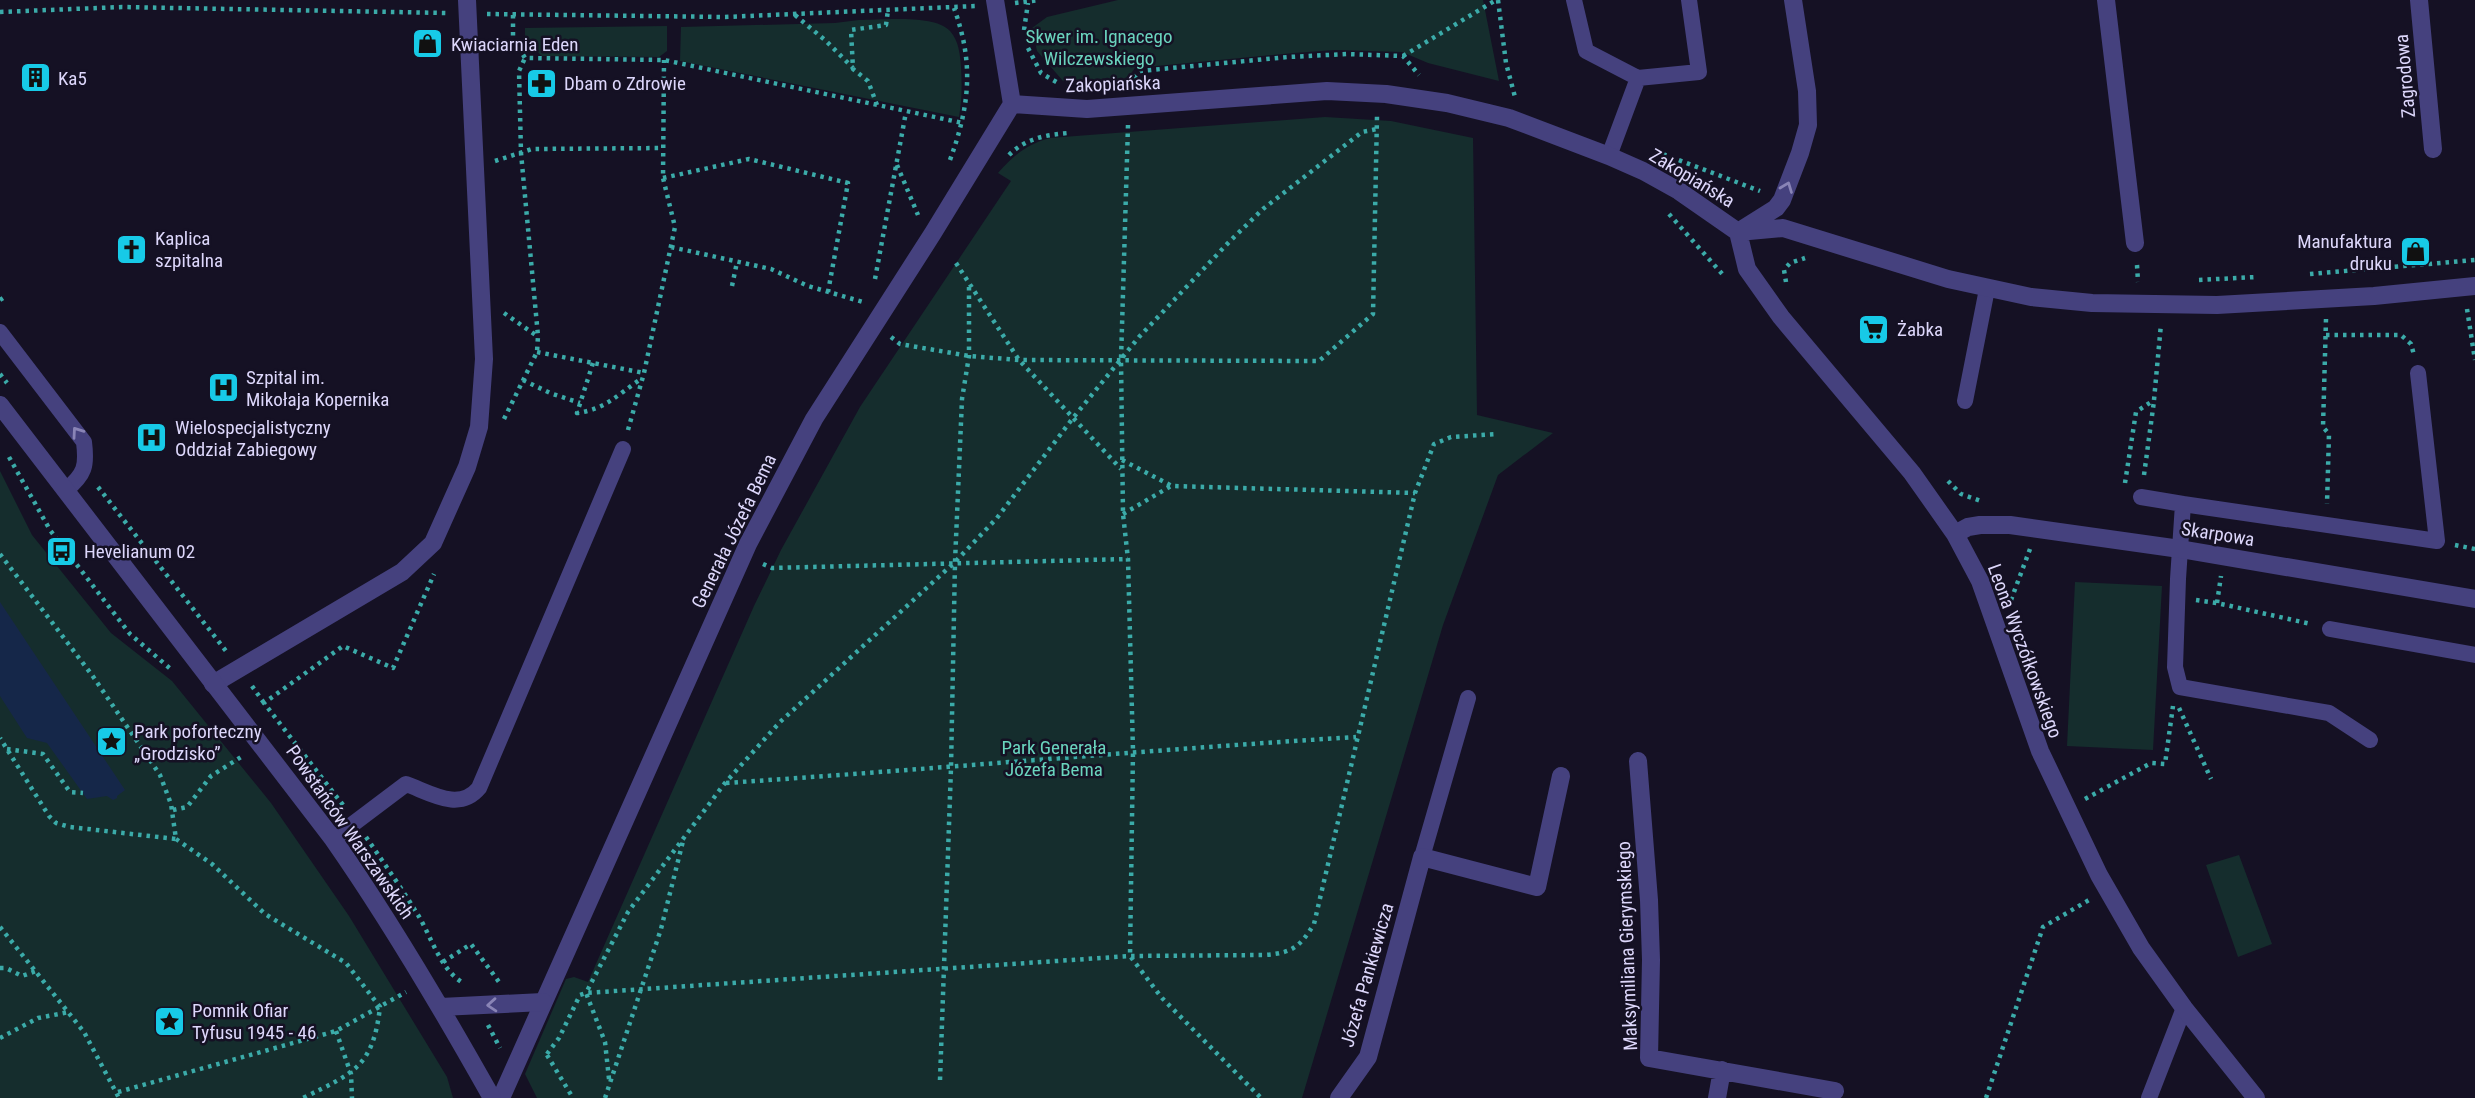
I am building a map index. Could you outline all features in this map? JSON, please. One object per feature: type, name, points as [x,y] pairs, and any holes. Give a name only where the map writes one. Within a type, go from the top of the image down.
[{"type":"street","points":[[995,0],[1012,104]]},
{"type":"street","points":[[1738,232],[1776,208],[1782,200],[1808,125],[1807,91],[1793,0]]},
{"type":"street","points":[[2106,0],[2135,243]]},
{"type":"street","name":"Zagrodowa","points":[[2420,0],[2433,149]]},
{"type":"street","points":[[213,684],[402,572],[433,543],[467,467],[480,427],[484,359],[467,7]]},
{"type":"street","name":"Zakopiańska","points":[[1012,104],[1087,109],[1327,92],[1386,93],[1447,103],[1509,118],[1643,171],[1679,191],[1738,232],[1783,228],[1987,289],[2031,297],[2092,303],[2192,305],[2374,296],[2475,286]]},
{"type":"street","name":"Generała Józefa Bema","points":[[501,1098],[744,555],[814,419],[1012,104]]},
{"type":"street","name":"Leona Wyczółkowskiego","points":[[1738,232],[1747,269],[1781,317],[1912,473],[1955,534],[1980,581],[2053,780],[2105,885],[2141,948],[2256,1098]]},
{"type":"street","name":"Powstańców Warszawskich","points":[[0,405],[333,839],[441,1007],[492,1098]]},
{"type":"street","name":"Skarpowa","points":[[1955,534],[1980,525],[2010,524],[2475,598]]},
{"type":"street","name":"Maksymiliana Gierymskiego","points":[[1638,761],[1649,900],[1649,1058],[1835,1091]]},
{"type":"street","points":[[1422,856],[1537,887],[1561,776]]},
{"type":"street","name":"Józefa Pankiewicza","points":[[1339,1098],[1368,1057],[1422,856]]},
{"type":"street","points":[[441,1007],[543,1002]]},
{"type":"street","points":[[1717,1098],[1722,1070]]},
{"type":"lane","points":[[1574,0],[1586,51],[1638,78],[1699,72],[1689,0]]},
{"type":"lane","points":[[1609,156],[1638,78]]},
{"type":"lane","points":[[1965,401],[1987,289]]},
{"type":"lane","points":[[0,332],[84,442],[86,460],[82,474],[66,490]]},
{"type":"lane","points":[[2141,497],[2437,541],[2418,373]]},
{"type":"lane","points":[[333,839],[407,784],[456,801],[467,799],[479,788],[623,449]]},
{"type":"lane","points":[[2183,504],[2175,667],[2180,687],[2329,713],[2370,740]]},
{"type":"lane","points":[[2330,629],[2475,655]]},
{"type":"lane","name":"Józefa Pankiewicza","points":[[1422,856],[1468,698]]},
{"type":"lane","points":[[2149,1098],[2184,1007]]},
{"type":"path","points":[[1026,37],[1028,3],[1040,0]]},
{"type":"path","points":[[1124,89],[1140,71],[1288,57],[1347,54],[1403,56],[1497,0],[1506,63],[1515,97]]},
{"type":"path","points":[[0,12],[122,7],[467,7],[513,15],[725,17],[954,8],[963,32],[968,89],[962,123],[949,161]]},
{"type":"path","points":[[853,69],[851,30],[886,25],[888,10]]},
{"type":"path","points":[[513,15],[513,38],[525,58]]},
{"type":"path","points":[[794,15],[868,81],[877,105]]},
{"type":"path","points":[[1027,44],[1041,73],[1066,89]]},
{"type":"path","points":[[1403,56],[1419,75],[1432,78]]},
{"type":"path","points":[[525,58],[664,60],[962,123]]},
{"type":"path","points":[[498,429],[537,352],[538,336],[521,153],[519,71],[525,58]]},
{"type":"path","points":[[623,449],[643,376],[675,226],[663,178],[664,60]]},
{"type":"path","points":[[1502,94],[1526,101]]},
{"type":"path","points":[[873,324],[900,344],[969,356],[1019,360],[1319,361],[1374,314],[1377,108]]},
{"type":"path","points":[[881,275],[874,286],[906,111]]},
{"type":"path","points":[[1117,127],[1141,124]]},
{"type":"path","points":[[1128,125],[1121,360],[1123,514],[1128,559],[1133,751],[1130,956],[1162,998],[1261,1098]]},
{"type":"path","points":[[609,1079],[605,1041],[586,993],[628,912],[725,783],[780,722],[955,562],[997,518],[1121,360],[1263,209],[1362,132],[1377,130]]},
{"type":"path","points":[[1004,162],[1023,144],[1035,138],[1071,132]]},
{"type":"path","points":[[473,162],[496,161],[532,149],[663,148]]},
{"type":"path","points":[[1655,150],[1765,193],[1769,186]]},
{"type":"path","points":[[663,178],[748,159],[848,183],[828,292]]},
{"type":"path","points":[[896,164],[919,216],[925,205]]},
{"type":"path","points":[[1667,212],[1726,277]]},
{"type":"path","points":[[671,247],[771,269],[808,286],[864,302]]},
{"type":"path","points":[[1788,286],[1784,270],[1790,263],[1812,255]]},
{"type":"path","points":[[2303,275],[2475,260]]},
{"type":"path","points":[[732,286],[737,261]]},
{"type":"path","points":[[956,263],[1019,360],[1122,470]]},
{"type":"path","points":[[2195,280],[2263,277]]},
{"type":"path","points":[[2125,282],[2146,281]]},
{"type":"path","points":[[940,1080],[955,562],[962,398],[969,356],[969,282]]},
{"type":"path","points":[[860,308],[869,294]]},
{"type":"path","points":[[0,300],[6,296]]},
{"type":"path","points":[[480,298],[538,336]]},
{"type":"path","points":[[2465,303],[2473,320],[2475,360]]},
{"type":"path","points":[[2325,313],[2323,427],[2329,434],[2326,524]]},
{"type":"path","points":[[2144,477],[2162,320]]},
{"type":"path","points":[[2326,335],[2401,335],[2411,344],[2418,373]]},
{"type":"path","points":[[537,352],[643,376]]},
{"type":"path","points":[[593,363],[577,413],[609,404],[643,376]]},
{"type":"path","points":[[0,374],[8,384]]},
{"type":"path","points":[[523,380],[580,403]]},
{"type":"path","points":[[2125,486],[2136,412],[2154,400]]},
{"type":"path","points":[[580,995],[1130,956],[1282,954],[1301,944],[1314,923],[1415,493],[1434,444],[1451,437],[1498,434]]},
{"type":"path","points":[[6,450],[20,479],[58,540],[130,634],[180,677]]},
{"type":"path","points":[[1122,460],[1172,486],[1415,493]]},
{"type":"path","points":[[82,474],[96,485],[356,822],[418,916],[443,961],[454,977],[465,985]]},
{"type":"path","points":[[1943,476],[1961,494],[1993,504]]},
{"type":"path","points":[[1123,514],[1172,486]]},
{"type":"path","points":[[2010,604],[2034,539]]},
{"type":"path","points":[[0,554],[92,675],[160,775],[173,810],[176,839]]},
{"type":"path","points":[[744,555],[772,568],[1128,559]]},
{"type":"path","points":[[264,703],[343,646],[393,668],[436,569]]},
{"type":"path","points":[[2178,598],[2217,603],[2330,629]]},
{"type":"path","points":[[2092,796],[2151,763],[2165,764],[2174,698],[2211,779]]},
{"type":"path","points":[[725,783],[951,768],[1133,751],[1356,737]]},
{"type":"path","points":[[0,738],[48,816],[56,823],[69,827],[176,839],[212,864],[265,914],[346,963],[380,1007],[374,1043],[366,1058],[351,1074],[303,1098]]},
{"type":"path","points":[[173,810],[187,807],[211,776],[243,756],[235,746]]},
{"type":"path","points":[[7,749],[43,754],[70,792],[83,793]]},
{"type":"path","points":[[605,1098],[609,1079],[661,929],[683,840]]},
{"type":"path","points":[[1986,1098],[2043,927],[2090,900]]},
{"type":"path","points":[[0,927],[84,1032],[118,1095],[336,1031],[407,992],[399,980]]},
{"type":"path","points":[[443,961],[471,944],[501,986],[492,986]]},
{"type":"path","points":[[0,968],[22,976],[36,971]]},
{"type":"path","points":[[0,1038],[38,1018],[69,1012]]},
{"type":"path","points":[[336,1031],[351,1074],[352,1098]]},
{"type":"path","points":[[547,1055],[573,1098]]},
{"type":"green space","name":"Skwer im. Ignacego Wilczewskiego","points":[[1118,0],[1483,0],[1499,81],[1428,63],[1402,52],[1335,50],[1135,68],[1124,83],[1115,87],[1081,88],[1063,81],[1037,51],[1032,28],[1047,17]]},
{"type":"green space","points":[[920,20],[933,22],[950,31],[960,58],[959,117],[680,61],[681,27]]},
{"type":"green space","points":[[667,26],[667,51],[659,57],[542,56],[525,41],[525,28]]},
{"type":"green space","name":"Park Generała Józefa Bema","points":[[1325,117],[1391,121],[1473,138],[1477,415],[1553,433],[1498,475],[1443,625],[1302,1098],[537,1098],[525,1074],[566,979],[574,977],[588,982],[781,550],[860,407],[1011,181],[998,173],[1021,151],[1050,138]]},
{"type":"green space","name":"Park poforteczny „Grodzisko”","points":[[0,471],[32,535],[111,633],[172,681],[271,803],[349,916],[447,1077],[453,1098],[0,1098]]},
{"type":"green space","points":[[2075,582],[2162,586],[2153,750],[2067,746]]},
{"type":"green space","points":[[2239,855],[2272,944],[2238,957],[2206,865]]},
{"type":"water","points":[[0,602],[125,790],[117,798],[113,800],[107,796],[87,799],[47,743],[27,738],[0,696]]},
{"type":"place","name":"Kwiaciarnia Eden","points":[[428,44]]},
{"type":"place","name":"Ka5","points":[[35,78]]},
{"type":"place","name":"Dbam o Zdrowie","points":[[541,83]]},
{"type":"place","name":"Kaplica szpitalna","points":[[132,249]]},
{"type":"place","name":"Manufaktura druku","points":[[2415,252]]},
{"type":"place","name":"Żabka","points":[[1874,329]]},
{"type":"place","name":"Szpital im. Mikołaja Kopernika","points":[[223,388]]},
{"type":"place","name":"Wielospecjalistyczny Oddział Zabiegowy","points":[[152,438]]},
{"type":"place","name":"Hevelianum 02","points":[[61,551]]},
{"type":"place","name":"Park poforteczny „Grodzisko”","points":[[111,742]]},
{"type":"place","name":"Pomnik Ofiar Tyfusu 1945 - 46","points":[[169,1021]]}]
